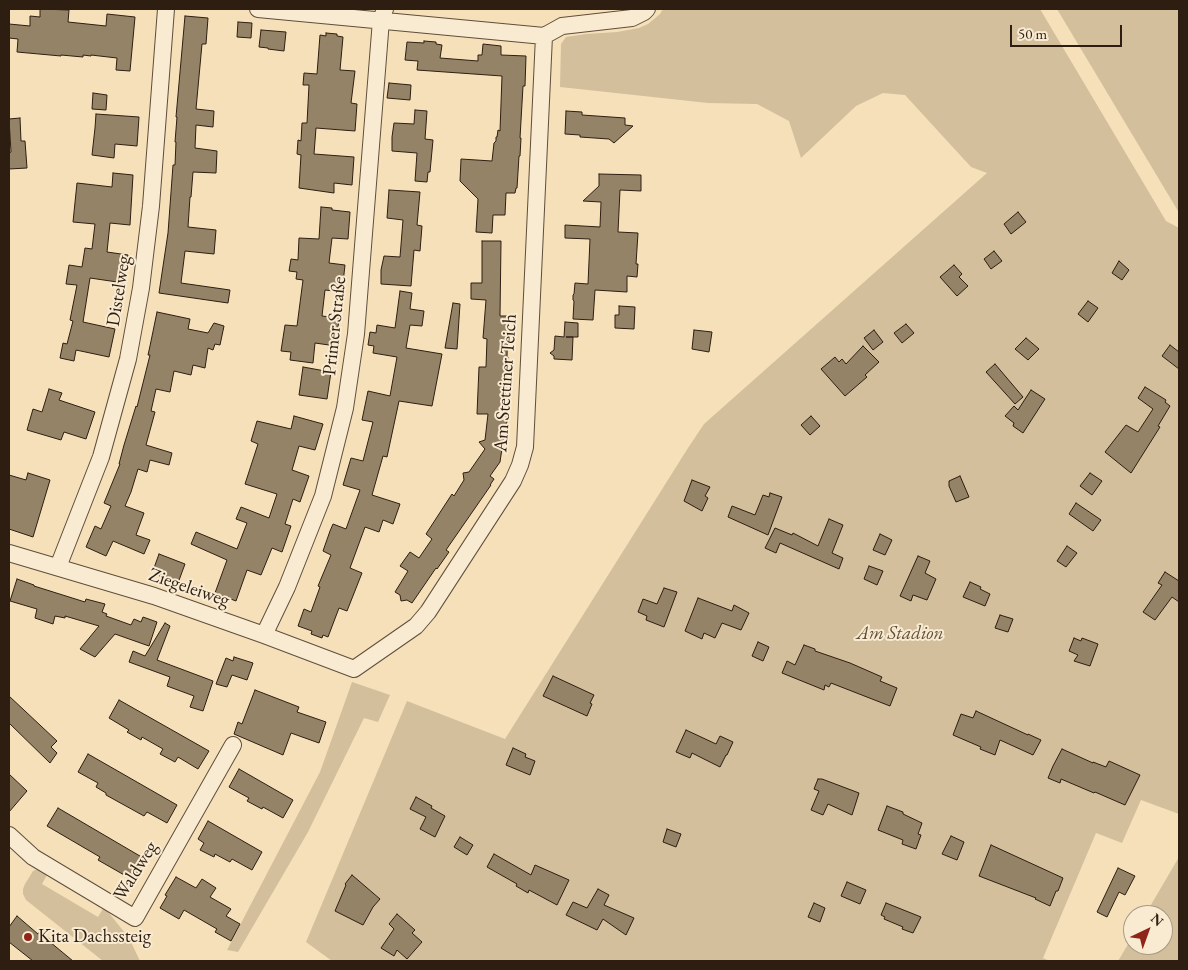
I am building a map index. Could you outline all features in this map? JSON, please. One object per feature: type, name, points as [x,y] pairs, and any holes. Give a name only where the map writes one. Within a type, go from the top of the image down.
[{"type":"street","name":"Distelweg","points":[[58,567],[101,457],[130,350],[141,288],[151,206],[166,9]]},
{"type":"street","points":[[258,9],[383,14],[544,36],[562,26],[632,18],[647,9]]},
{"type":"street","name":"Primer Straße","points":[[264,635],[287,587],[323,496],[345,408],[356,334],[383,14]]},
{"type":"street","name":"Am Stettiner Teich","points":[[354,669],[416,626],[428,612],[513,481],[520,465],[524,447],[544,36]]},
{"type":"street","name":"Ziegeleiweg","points":[[9,553],[154,596],[354,669]]},
{"type":"street","name":"Waldweg","points":[[9,835],[33,857],[135,918],[233,745]]},
{"type":"green space","name":"Am Stadion","points":[[663,9],[1040,9],[1166,221],[1179,228],[1179,814],[1141,800],[1122,843],[1096,833],[1043,958],[1050,961],[332,961],[306,942],[407,701],[505,739],[704,424],[987,173],[971,167],[905,95],[883,93],[856,106],[801,158],[789,121],[757,104],[708,103],[560,87],[561,44],[566,37],[639,28],[648,24]]},
{"type":"green space","points":[[1057,9],[1179,9],[1179,212],[1178,211]]},
{"type":"green space","points":[[352,682],[390,695],[378,722],[364,718],[308,832],[238,952],[227,950],[320,772]]},
{"type":"green space","points":[[1179,857],[1179,961],[1118,961],[1123,953],[1123,955],[1173,955],[1173,905],[1151,905]]},
{"type":"green space","points":[[38,869],[48,873],[42,884],[98,917],[104,907],[129,938],[140,961],[103,961],[26,900],[23,889],[33,871]]},
{"type":"building","points":[[40,9],[69,10],[68,22],[106,26],[107,14],[135,17],[130,71],[116,70],[117,58],[17,52],[18,39],[9,38],[9,24],[30,26],[30,16],[40,17]]},
{"type":"building","points":[[185,16],[208,18],[206,44],[202,44],[196,109],[214,111],[213,127],[196,125],[195,148],[217,151],[216,173],[193,172],[188,227],[216,230],[214,254],[185,251],[181,283],[230,290],[228,303],[159,293],[168,233],[173,165],[175,165],[176,117]]},
{"type":"building","points":[[238,22],[252,23],[251,38],[237,37]]},
{"type":"building","points":[[261,30],[286,32],[284,51],[259,47]]},
{"type":"building","points":[[326,33],[337,34],[337,36],[343,37],[340,70],[355,71],[351,103],[357,104],[355,131],[316,128],[314,154],[354,157],[352,185],[334,183],[334,193],[299,188],[301,155],[297,154],[298,140],[301,141],[302,123],[307,123],[309,85],[303,85],[304,73],[317,74],[320,35],[326,36]]},
{"type":"building","points":[[424,41],[436,42],[436,44],[442,45],[440,58],[478,61],[478,55],[482,55],[483,44],[501,46],[501,55],[526,56],[517,188],[515,193],[506,193],[505,215],[493,215],[492,233],[476,232],[478,199],[460,181],[461,159],[492,161],[494,143],[498,130],[500,131],[502,76],[417,70],[418,61],[405,60],[407,42],[424,43]]},
{"type":"building","points":[[389,83],[411,85],[410,100],[387,98]]},
{"type":"building","points":[[93,93],[107,95],[106,110],[92,109]]},
{"type":"building","points":[[415,110],[427,111],[425,139],[433,140],[430,172],[428,172],[427,182],[415,181],[417,153],[392,151],[394,123],[414,124]]},
{"type":"building","points":[[566,111],[582,112],[582,115],[625,118],[625,125],[633,126],[614,143],[609,139],[565,134]]},
{"type":"building","points":[[96,114],[139,117],[137,146],[115,144],[114,158],[92,155]]},
{"type":"building","points":[[20,118],[21,141],[25,141],[27,168],[9,169],[9,153],[11,152],[9,119]]},
{"type":"building","points":[[113,173],[133,175],[130,225],[110,223],[107,252],[128,255],[124,283],[90,278],[83,322],[115,329],[109,357],[76,350],[74,361],[60,358],[63,343],[67,344],[73,321],[70,320],[77,285],[66,284],[69,265],[82,267],[85,248],[92,249],[95,224],[73,222],[77,183],[112,187]]},
{"type":"building","points":[[599,174],[641,175],[641,191],[620,190],[618,232],[638,233],[637,277],[627,276],[627,292],[595,290],[593,320],[573,319],[575,283],[588,284],[590,239],[565,238],[565,225],[600,227],[601,202],[583,201],[599,186]]},
{"type":"building","points":[[389,190],[420,192],[417,225],[422,226],[420,251],[414,250],[411,286],[381,284],[384,256],[400,257],[403,220],[387,218]]},
{"type":"building","points":[[321,207],[350,212],[348,239],[332,238],[329,263],[345,265],[342,292],[325,290],[322,316],[339,318],[336,346],[315,343],[313,363],[290,360],[291,352],[281,351],[285,325],[297,326],[303,280],[296,279],[297,272],[289,271],[291,259],[298,260],[299,238],[319,239]]},
{"type":"building","points":[[1018,212],[1026,222],[1011,234],[1004,224]]},
{"type":"building","points":[[482,241],[501,241],[500,316],[508,316],[508,357],[504,414],[508,414],[500,462],[490,476],[494,479],[491,485],[446,550],[449,552],[437,569],[412,603],[407,600],[401,601],[400,595],[395,592],[408,571],[400,566],[410,552],[419,558],[432,539],[426,534],[452,494],[454,496],[464,480],[463,473],[469,472],[485,449],[479,442],[485,440],[488,414],[477,414],[479,367],[486,367],[487,339],[483,338],[486,300],[471,299],[471,283],[482,283]]},
{"type":"building","points":[[994,251],[1002,261],[991,269],[984,259]]},
{"type":"building","points":[[1119,261],[1129,270],[1122,280],[1112,273]]},
{"type":"building","points":[[954,265],[962,274],[959,277],[968,286],[957,296],[940,277]]},
{"type":"building","points":[[400,291],[412,293],[410,309],[424,311],[422,326],[410,325],[406,348],[442,354],[432,406],[399,401],[387,457],[383,456],[372,495],[400,504],[393,524],[383,520],[379,532],[365,527],[350,568],[362,573],[347,611],[339,608],[328,637],[323,635],[322,638],[311,634],[312,631],[298,626],[304,609],[311,612],[320,587],[318,586],[331,555],[323,551],[333,524],[346,529],[360,490],[343,485],[351,458],[363,461],[373,422],[362,420],[368,391],[390,396],[397,357],[373,353],[374,346],[368,345],[370,332],[376,333],[377,325],[395,328]]},
{"type":"building","points":[[1088,301],[1098,308],[1088,322],[1078,314]]},
{"type":"building","points":[[453,303],[460,304],[457,349],[445,348]]},
{"type":"building","points":[[619,306],[635,307],[634,329],[615,328],[615,315],[619,315]]},
{"type":"building","points":[[157,312],[190,319],[188,329],[208,333],[214,323],[224,326],[220,345],[215,344],[213,350],[208,348],[205,368],[193,365],[191,375],[174,371],[170,392],[156,389],[151,411],[155,412],[146,445],[172,453],[169,465],[150,460],[147,472],[138,469],[125,506],[144,513],[136,535],[150,540],[144,554],[113,541],[106,556],[86,547],[95,526],[101,529],[111,506],[104,503],[120,464],[124,445],[137,407],[150,355],[148,355]]},
{"type":"building","points":[[565,322],[578,323],[578,337],[573,337],[572,360],[554,359],[554,356],[550,353],[554,350],[555,336],[564,337]]},
{"type":"building","points":[[906,324],[914,333],[902,343],[894,333]]},
{"type":"building","points":[[694,330],[712,332],[709,352],[692,349]]},
{"type":"building","points":[[874,330],[883,342],[873,350],[864,338]]},
{"type":"building","points":[[1026,338],[1039,349],[1028,360],[1015,349]]},
{"type":"building","points":[[1170,345],[1179,352],[1179,369],[1162,356]]},
{"type":"building","points":[[863,346],[879,362],[865,375],[867,377],[845,396],[821,369],[835,357],[839,362],[842,359],[846,364]]},
{"type":"building","points":[[995,364],[1023,397],[1015,404],[986,372]]},
{"type":"building","points":[[303,367],[331,372],[327,399],[299,395]]},
{"type":"building","points":[[1145,387],[1166,400],[1165,402],[1170,406],[1158,426],[1160,427],[1131,473],[1105,452],[1126,425],[1138,432],[1153,409],[1138,398]]},
{"type":"building","points":[[49,389],[62,393],[59,400],[95,412],[86,439],[64,432],[61,440],[27,430],[33,409],[42,412]]},
{"type":"building","points":[[1031,390],[1045,399],[1023,433],[1013,426],[1014,423],[1005,416],[1014,406],[1018,410]]},
{"type":"building","points":[[294,416],[323,424],[315,450],[299,446],[292,470],[309,476],[300,502],[293,499],[285,524],[291,526],[282,552],[272,548],[261,575],[247,570],[236,601],[215,593],[227,560],[191,544],[196,532],[237,549],[247,523],[236,519],[241,507],[269,518],[277,494],[245,484],[258,444],[251,441],[257,421],[291,429]]},
{"type":"building","points":[[811,416],[820,426],[810,435],[801,425]]},
{"type":"building","points":[[28,473],[50,480],[33,537],[9,529],[9,475],[26,480]]},
{"type":"building","points":[[1090,473],[1102,481],[1092,495],[1080,486]]},
{"type":"building","points":[[960,476],[969,497],[956,502],[949,486],[949,481]]},
{"type":"building","points":[[692,480],[710,487],[705,496],[708,498],[702,511],[684,501]]},
{"type":"building","points":[[770,493],[782,497],[768,535],[728,517],[732,506],[755,515],[763,495],[769,497]]},
{"type":"building","points":[[1076,503],[1101,520],[1093,531],[1069,514]]},
{"type":"building","points":[[829,519],[843,525],[832,553],[843,558],[839,569],[780,543],[776,553],[765,548],[775,528],[792,535],[793,533],[818,546]]},
{"type":"building","points":[[880,534],[892,540],[885,555],[873,550]]},
{"type":"building","points":[[1067,546],[1077,553],[1066,567],[1057,561]]},
{"type":"building","points":[[159,554],[185,564],[178,583],[159,576],[161,570],[154,568]]},
{"type":"building","points":[[918,556],[930,561],[925,573],[936,579],[927,600],[913,595],[911,601],[900,596]]},
{"type":"building","points":[[869,566],[883,571],[877,585],[864,579]]},
{"type":"building","points":[[1165,572],[1179,581],[1179,602],[1172,597],[1155,620],[1143,612],[1162,585],[1158,583]]},
{"type":"building","points":[[17,579],[85,602],[86,599],[105,604],[102,612],[107,614],[106,616],[131,625],[134,619],[141,622],[143,617],[157,622],[149,646],[115,634],[95,657],[80,649],[99,626],[65,616],[65,618],[55,616],[53,624],[35,618],[37,609],[10,601]]},
{"type":"building","points":[[970,582],[990,594],[985,606],[963,597]]},
{"type":"building","points":[[664,588],[677,592],[664,627],[646,620],[647,616],[638,612],[643,599],[657,604]]},
{"type":"building","points":[[698,598],[732,611],[734,605],[749,613],[741,630],[722,623],[715,638],[704,633],[702,639],[685,631]]},
{"type":"building","points":[[1000,615],[1013,619],[1008,632],[995,628]]},
{"type":"building","points":[[165,623],[170,626],[157,660],[213,681],[203,711],[190,707],[194,696],[167,686],[170,677],[129,662],[133,651],[145,656]]},
{"type":"building","points":[[1074,638],[1081,641],[1082,638],[1098,644],[1090,666],[1074,661],[1078,655],[1069,651]]},
{"type":"building","points":[[758,642],[769,647],[763,661],[752,656]]},
{"type":"building","points":[[804,645],[882,677],[880,681],[897,688],[890,706],[831,683],[829,687],[825,685],[824,690],[782,673],[787,661],[795,665]]},
{"type":"building","points":[[234,657],[253,663],[247,680],[232,675],[227,687],[216,684],[226,658],[233,661]]},
{"type":"building","points":[[553,676],[594,695],[587,716],[543,696]]},
{"type":"building","points":[[255,690],[299,707],[297,712],[326,722],[319,743],[291,733],[283,755],[234,734],[238,722],[242,724]]},
{"type":"building","points":[[9,696],[57,741],[51,747],[57,753],[50,763],[9,723]]},
{"type":"building","points":[[119,700],[209,751],[198,769],[178,757],[175,762],[160,754],[163,749],[142,737],[141,740],[127,732],[129,730],[109,718]]},
{"type":"building","points":[[976,711],[1041,740],[1033,755],[1000,740],[995,755],[953,735],[961,714],[973,718]]},
{"type":"building","points":[[686,730],[716,744],[720,736],[733,742],[720,767],[692,753],[690,758],[676,752]]},
{"type":"building","points":[[513,748],[526,754],[525,757],[535,761],[530,775],[506,765]]},
{"type":"building","points":[[1062,749],[1106,767],[1109,761],[1140,775],[1125,805],[1061,779],[1060,783],[1048,778]]},
{"type":"building","points":[[88,754],[177,805],[167,823],[147,812],[144,816],[106,795],[106,793],[96,787],[98,783],[78,772]]},
{"type":"building","points":[[239,769],[293,800],[283,818],[247,801],[249,798],[229,787]]},
{"type":"building","points":[[9,774],[27,791],[9,812]]},
{"type":"building","points":[[818,779],[859,793],[852,815],[828,804],[823,815],[811,810],[819,791],[814,789]]},
{"type":"building","points":[[416,797],[445,816],[435,837],[420,829],[426,817],[410,809]]},
{"type":"building","points":[[887,806],[903,812],[903,814],[922,823],[918,834],[921,835],[916,849],[902,844],[903,840],[878,830]]},
{"type":"building","points":[[58,808],[145,859],[133,880],[98,860],[100,857],[47,826]]},
{"type":"building","points":[[208,821],[262,852],[252,870],[232,859],[230,862],[215,854],[214,857],[200,850],[204,843],[198,839]]},
{"type":"building","points":[[667,829],[681,834],[676,847],[663,842]]},
{"type":"building","points":[[951,836],[964,842],[957,860],[942,854]]},
{"type":"building","points":[[460,837],[473,845],[467,855],[454,847]]},
{"type":"building","points":[[991,845],[1063,878],[1050,906],[1036,898],[979,876]]},
{"type":"building","points":[[494,854],[531,875],[535,865],[569,880],[557,905],[529,890],[528,893],[516,886],[517,884],[487,867]]},
{"type":"building","points":[[1118,868],[1135,876],[1125,895],[1119,892],[1107,917],[1097,912]]},
{"type":"building","points":[[352,875],[380,899],[363,925],[335,911],[345,884]]},
{"type":"building","points":[[176,877],[196,888],[202,879],[216,888],[210,897],[231,909],[226,916],[240,924],[231,941],[215,932],[217,929],[184,910],[179,919],[160,908],[167,896],[165,895]]},
{"type":"building","points":[[847,882],[866,890],[860,904],[841,896]]},
{"type":"building","points":[[598,889],[609,895],[604,905],[634,918],[626,935],[603,919],[597,930],[566,915],[573,902],[587,908]]},
{"type":"building","points":[[814,903],[825,908],[820,922],[808,917]]},
{"type":"building","points":[[886,903],[921,917],[913,933],[884,919],[885,917],[881,915]]},
{"type":"building","points":[[397,914],[415,930],[412,933],[422,942],[407,959],[397,950],[394,956],[381,948],[394,929],[389,924]]},
{"type":"building","points":[[17,916],[38,934],[40,931],[73,961],[33,961],[9,942],[9,927]]},
{"type":"place","name":"Kita Dachssteig","points":[[28,937]]}]
